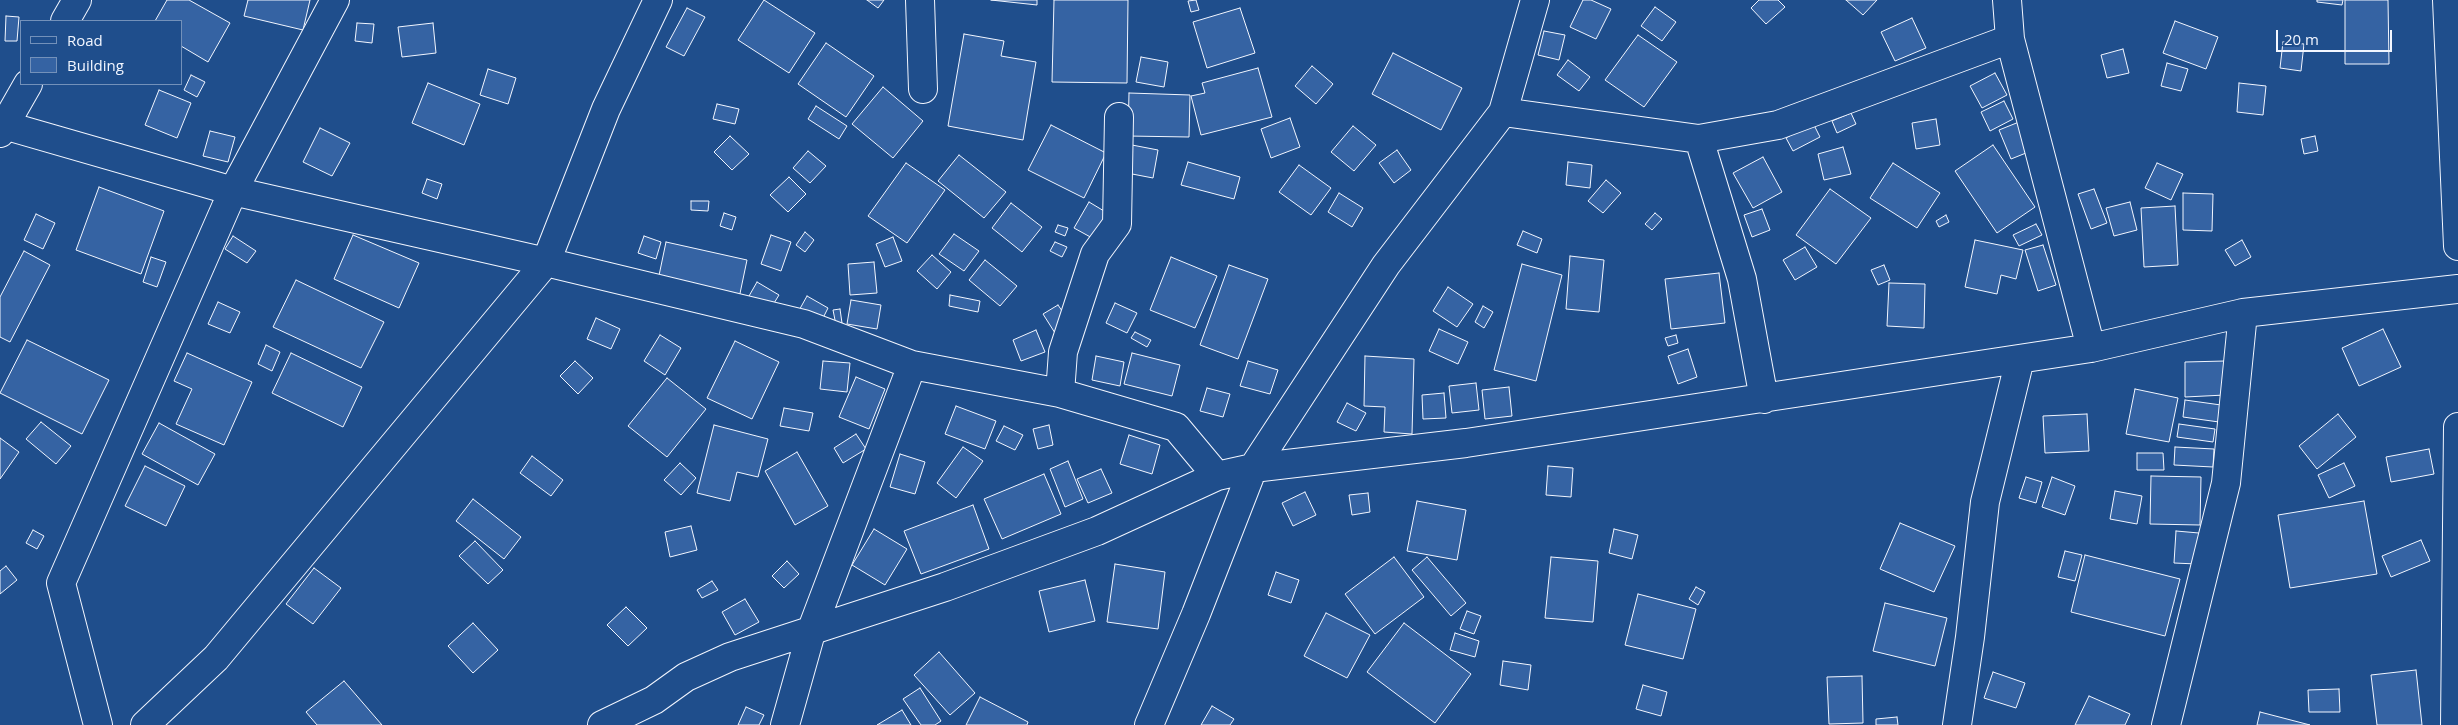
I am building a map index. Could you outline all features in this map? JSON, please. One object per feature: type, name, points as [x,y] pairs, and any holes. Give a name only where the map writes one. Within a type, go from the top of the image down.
[{"type":"street","points":[[66,20],[77,0]]},
{"type":"street","points":[[98,725],[61,583],[233,191],[335,0]]},
{"type":"street","points":[[146,725],[216,658],[546,262],[606,109],[658,0]]},
{"type":"street","points":[[920,0],[923,89]]},
{"type":"street","points":[[1150,725],[1253,468],[1386,265],[1503,112],[1535,0]]},
{"type":"street","points":[[2007,0],[2010,39],[2091,348]]},
{"type":"street","points":[[2447,0],[2458,246]]},
{"type":"street","points":[[1503,112],[1699,139],[1778,126],[2010,39]]},
{"type":"street","points":[[27,85],[1,128],[233,191],[546,262],[804,324],[912,365],[1060,393],[1176,427],[1217,476]]},
{"type":"street","points":[[1060,393],[1063,352],[1095,254],[1116,224],[1119,117]]},
{"type":"street","points":[[1699,139],[1742,279],[1764,399]]},
{"type":"street","points":[[602,725],[654,700],[686,677],[730,657],[945,587],[1097,531],[1217,476],[1253,468],[1466,443],[2091,348],[2243,314],[2458,289]]},
{"type":"street","points":[[2166,725],[2226,483],[2243,314]]},
{"type":"street","points":[[1957,725],[1970,638],[1984,502],[2020,359]]},
{"type":"street","points":[[785,725],[812,629],[912,365]]},
{"type":"street","points":[[2455,725],[2458,427]]},
{"type":"building","points":[[167,0],[189,0],[230,23],[208,62],[182,47],[182,20],[156,20]]},
{"type":"building","points":[[248,0],[310,0],[303,30],[244,16]]},
{"type":"building","points":[[764,0],[815,33],[789,73],[738,40]]},
{"type":"building","points":[[867,0],[884,0],[878,8]]},
{"type":"building","points":[[991,0],[1037,0],[1037,5]]},
{"type":"building","points":[[1054,0],[1128,0],[1127,83],[1052,82]]},
{"type":"building","points":[[1196,0],[1199,10],[1191,12],[1188,1]]},
{"type":"building","points":[[1583,0],[1591,0],[1611,9],[1596,39],[1570,27]]},
{"type":"building","points":[[1759,0],[1778,0],[1785,7],[1766,24],[1751,8]]},
{"type":"building","points":[[1846,0],[1877,0],[1863,15]]},
{"type":"building","points":[[2317,0],[2343,0],[2342,5],[2317,2]]},
{"type":"building","points":[[2345,0],[2388,0],[2389,64],[2345,64]]},
{"type":"building","points":[[1655,7],[1676,22],[1662,41],[1641,26]]},
{"type":"building","points":[[687,8],[705,17],[684,56],[666,47]]},
{"type":"building","points":[[1240,8],[1255,53],[1207,68],[1193,22]]},
{"type":"building","points":[[6,16],[19,17],[17,41],[5,41]]},
{"type":"building","points":[[1912,18],[1926,48],[1895,61],[1881,32]]},
{"type":"building","points":[[2175,21],[2218,37],[2206,69],[2163,53]]},
{"type":"building","points":[[357,23],[374,24],[372,43],[355,41]]},
{"type":"building","points":[[433,23],[436,53],[402,57],[398,27]]},
{"type":"building","points":[[1544,31],[1565,35],[1559,60],[1538,55]]},
{"type":"building","points":[[964,34],[1004,41],[1001,56],[1036,62],[1023,140],[948,126]]},
{"type":"building","points":[[1638,35],[1677,62],[1644,107],[1605,80]]},
{"type":"building","points":[[2283,42],[2304,44],[2301,71],[2280,68]]},
{"type":"building","points":[[826,43],[874,76],[846,117],[798,84]]},
{"type":"building","points":[[2123,49],[2129,73],[2107,78],[2101,55]]},
{"type":"building","points":[[1393,53],[1462,88],[1441,130],[1372,94]]},
{"type":"building","points":[[1141,57],[1168,62],[1164,87],[1136,82]]},
{"type":"building","points":[[1568,60],[1590,77],[1579,91],[1557,75]]},
{"type":"building","points":[[2167,63],[2188,69],[2181,91],[2161,86]]},
{"type":"building","points":[[1312,66],[1333,84],[1316,104],[1295,86]]},
{"type":"building","points":[[1258,68],[1272,117],[1201,135],[1191,96],[1205,93],[1202,83]]},
{"type":"building","points":[[488,69],[516,78],[508,104],[480,95]]},
{"type":"building","points":[[1995,73],[2007,95],[1982,108],[1970,86]]},
{"type":"building","points":[[191,75],[205,82],[197,97],[184,90]]},
{"type":"building","points":[[428,83],[480,104],[464,145],[412,123]]},
{"type":"building","points":[[2239,83],[2266,86],[2263,115],[2237,112]]},
{"type":"building","points":[[883,87],[923,121],[893,158],[852,124]]},
{"type":"building","points":[[159,90],[191,103],[177,138],[145,125]]},
{"type":"building","points":[[1129,93],[1190,95],[1189,137],[1128,136]]},
{"type":"building","points":[[2004,101],[2013,119],[1990,131],[1981,112]]},
{"type":"building","points":[[717,104],[739,109],[735,124],[713,119]]},
{"type":"building","points":[[816,106],[847,126],[839,139],[808,119]]},
{"type":"building","points":[[1851,113],[1856,124],[1837,133],[1832,121]]},
{"type":"building","points":[[1290,118],[1300,147],[1271,158],[1261,129]]},
{"type":"building","points":[[1936,119],[1940,145],[1916,149],[1912,123]]},
{"type":"building","points":[[2019,122],[2031,151],[2011,159],[1999,130]]},
{"type":"building","points":[[1813,123],[1820,137],[1793,151],[1786,138]]},
{"type":"building","points":[[1051,125],[1106,153],[1084,198],[1028,170]]},
{"type":"building","points":[[1353,126],[1376,145],[1354,171],[1331,152]]},
{"type":"building","points":[[320,128],[350,143],[332,176],[303,162]]},
{"type":"building","points":[[210,131],[235,137],[228,162],[203,156]]},
{"type":"building","points":[[730,136],[749,154],[732,170],[714,152]]},
{"type":"building","points":[[2315,136],[2318,151],[2304,154],[2301,139]]},
{"type":"building","points":[[1132,145],[1158,150],[1153,178],[1127,173]]},
{"type":"building","points":[[1993,145],[2035,207],[1997,233],[1955,171]]},
{"type":"building","points":[[1843,147],[1851,174],[1824,180],[1818,154]]},
{"type":"building","points":[[1397,150],[1411,170],[1394,183],[1379,163]]},
{"type":"building","points":[[808,151],[826,166],[810,183],[793,168]]},
{"type":"building","points":[[959,155],[1006,192],[984,218],[938,181]]},
{"type":"building","points":[[1763,157],[1782,192],[1753,208],[1733,173]]},
{"type":"building","points":[[1188,162],[1240,177],[1234,199],[1181,185]]},
{"type":"building","points":[[1568,162],[1592,165],[1590,188],[1566,185]]},
{"type":"building","points":[[906,163],[945,190],[907,243],[868,216]]},
{"type":"building","points":[[1893,163],[1940,193],[1917,228],[1870,198]]},
{"type":"building","points":[[2157,163],[2183,174],[2171,200],[2145,188]]},
{"type":"building","points":[[1299,165],[1331,188],[1311,215],[1279,192]]},
{"type":"building","points":[[789,177],[806,194],[788,212],[770,195]]},
{"type":"building","points":[[427,179],[442,184],[437,199],[422,193]]},
{"type":"building","points":[[1606,180],[1621,193],[1603,213],[1588,201]]},
{"type":"building","points":[[99,187],[164,211],[141,274],[76,250]]},
{"type":"building","points":[[1830,189],[1871,218],[1836,264],[1796,235]]},
{"type":"building","points":[[2094,189],[2107,223],[2091,229],[2078,194]]},
{"type":"building","points":[[1339,193],[1363,208],[1352,227],[1328,212]]},
{"type":"building","points":[[2183,193],[2213,194],[2212,231],[2183,230]]},
{"type":"building","points":[[691,201],[709,201],[708,211],[691,210]]},
{"type":"building","points":[[1089,202],[1109,214],[1094,239],[1074,228]]},
{"type":"building","points":[[2130,202],[2137,230],[2114,236],[2106,208]]},
{"type":"building","points":[[1011,203],[1042,227],[1022,252],[992,228]]},
{"type":"building","points":[[2175,206],[2178,265],[2144,267],[2141,208]]},
{"type":"building","points":[[1762,209],[1770,230],[1752,237],[1744,215]]},
{"type":"building","points":[[724,213],[736,217],[732,230],[720,226]]},
{"type":"building","points":[[1655,213],[1662,219],[1652,230],[1645,224]]},
{"type":"building","points":[[36,214],[55,223],[43,249],[24,240]]},
{"type":"building","points":[[1946,215],[1949,222],[1939,227],[1936,221]]},
{"type":"building","points":[[2036,224],[2042,235],[2019,246],[2013,235]]},
{"type":"building","points":[[1058,225],[1068,228],[1065,236],[1055,232]]},
{"type":"building","points":[[1523,231],[1542,239],[1537,253],[1517,245]]},
{"type":"building","points":[[805,232],[814,240],[805,252],[796,245]]},
{"type":"building","points":[[954,234],[979,251],[964,271],[939,254]]},
{"type":"building","points":[[353,235],[419,263],[399,308],[334,279]]},
{"type":"building","points":[[771,235],[791,242],[781,271],[761,264]]},
{"type":"building","points":[[233,236],[256,251],[247,263],[225,249]]},
{"type":"building","points":[[644,236],[661,242],[656,259],[638,253]]},
{"type":"building","points":[[893,237],[902,261],[885,267],[876,244]]},
{"type":"building","points":[[1975,240],[2023,250],[2016,279],[2001,275],[1997,294],[1965,287]]},
{"type":"building","points":[[2242,240],[2251,257],[2235,266],[2225,250]]},
{"type":"building","points":[[666,242],[747,260],[738,303],[657,285]]},
{"type":"building","points":[[1055,242],[1067,247],[1062,257],[1050,251]]},
{"type":"building","points":[[2043,245],[2056,285],[2038,291],[2025,250]]},
{"type":"building","points":[[1805,247],[1817,267],[1795,280],[1783,260]]},
{"type":"building","points":[[24,251],[50,265],[10,342],[0,337],[0,297]]},
{"type":"building","points":[[932,255],[951,272],[937,289],[917,271]]},
{"type":"building","points":[[1570,256],[1604,260],[1599,312],[1566,309]]},
{"type":"building","points":[[151,257],[166,262],[157,287],[143,282]]},
{"type":"building","points":[[1171,257],[1217,276],[1195,328],[1150,310]]},
{"type":"building","points":[[985,260],[1017,286],[1000,306],[969,280]]},
{"type":"building","points":[[874,262],[877,293],[850,295],[848,264]]},
{"type":"building","points":[[1522,264],[1562,275],[1536,381],[1494,370]]},
{"type":"building","points":[[1229,265],[1268,279],[1238,359],[1200,345]]},
{"type":"building","points":[[1884,265],[1890,280],[1878,285],[1871,270]]},
{"type":"building","points":[[1719,273],[1725,323],[1671,329],[1665,279]]},
{"type":"building","points":[[296,280],[384,322],[361,368],[273,327]]},
{"type":"building","points":[[757,282],[779,295],[771,308],[749,296]]},
{"type":"building","points":[[1889,283],[1925,284],[1924,328],[1887,326]]},
{"type":"building","points":[[1448,287],[1473,304],[1457,327],[1433,311]]},
{"type":"building","points":[[950,295],[980,301],[978,312],[949,306]]},
{"type":"building","points":[[807,296],[828,308],[819,326],[797,314]]},
{"type":"building","points":[[851,300],[881,305],[877,329],[847,324]]},
{"type":"building","points":[[218,302],[240,312],[230,333],[208,324]]},
{"type":"building","points":[[1115,303],[1137,313],[1127,333],[1106,323]]},
{"type":"building","points":[[1058,305],[1071,324],[1055,333],[1043,314]]},
{"type":"building","points":[[1483,306],[1493,312],[1484,328],[1475,322]]},
{"type":"building","points":[[840,309],[842,323],[836,325],[833,310]]},
{"type":"building","points":[[596,318],[620,329],[611,349],[587,339]]},
{"type":"building","points":[[1439,329],[1468,342],[1458,364],[1429,351]]},
{"type":"building","points":[[2383,329],[2401,367],[2359,386],[2342,348]]},
{"type":"building","points":[[1036,330],[1045,352],[1021,361],[1013,340]]},
{"type":"building","points":[[1135,332],[1151,340],[1147,347],[1131,338]]},
{"type":"building","points":[[660,335],[681,348],[665,375],[644,361]]},
{"type":"building","points":[[1676,335],[1678,343],[1668,346],[1665,338]]},
{"type":"building","points":[[27,340],[109,380],[82,434],[0,393]]},
{"type":"building","points":[[735,341],[779,362],[752,419],[707,398]]},
{"type":"building","points":[[266,345],[280,352],[272,371],[258,364]]},
{"type":"building","points":[[1688,349],[1697,377],[1678,384],[1668,356]]},
{"type":"building","points":[[187,353],[252,382],[224,445],[176,424],[192,389],[174,381]]},
{"type":"building","points":[[291,353],[362,387],[343,427],[272,393]]},
{"type":"building","points":[[1132,353],[1180,365],[1172,396],[1124,384]]},
{"type":"building","points":[[1096,356],[1124,362],[1120,386],[1092,380]]},
{"type":"building","points":[[1365,356],[1414,359],[1412,434],[1384,432],[1385,407],[1364,406]]},
{"type":"building","points":[[575,361],[593,378],[578,394],[560,376]]},
{"type":"building","points":[[823,361],[850,363],[847,392],[820,389]]},
{"type":"building","points":[[1248,361],[1278,370],[1270,394],[1240,386]]},
{"type":"building","points":[[2225,361],[2225,395],[2185,397],[2185,362]]},
{"type":"building","points":[[856,377],[885,389],[869,429],[839,417]]},
{"type":"building","points":[[667,378],[706,409],[667,457],[628,426]]},
{"type":"building","points":[[1476,383],[1479,410],[1452,413],[1449,386]]},
{"type":"building","points":[[1509,387],[1512,416],[1485,419],[1482,390]]},
{"type":"building","points":[[1207,388],[1230,394],[1223,417],[1200,411]]},
{"type":"building","points":[[2135,389],[2178,398],[2169,442],[2126,434]]},
{"type":"building","points":[[1444,393],[1446,418],[1423,419],[1422,395]]},
{"type":"building","points":[[2185,400],[2221,405],[2219,422],[2183,417]]},
{"type":"building","points":[[1347,403],[1366,413],[1356,431],[1337,422]]},
{"type":"building","points":[[956,406],[996,421],[985,449],[945,434]]},
{"type":"building","points":[[784,408],[813,413],[809,431],[780,426]]},
{"type":"building","points":[[2087,414],[2089,451],[2045,453],[2043,416]]},
{"type":"building","points":[[2338,414],[2356,437],[2317,469],[2299,446]]},
{"type":"building","points":[[41,422],[71,446],[56,464],[26,439]]},
{"type":"building","points":[[159,423],[215,454],[198,485],[142,454]]},
{"type":"building","points":[[2179,424],[2215,429],[2213,442],[2177,437]]},
{"type":"building","points":[[714,425],[768,439],[758,477],[737,472],[730,501],[697,493]]},
{"type":"building","points":[[1049,425],[1053,445],[1038,449],[1033,429]]},
{"type":"building","points":[[1004,426],[1023,435],[1015,450],[996,441]]},
{"type":"building","points":[[856,434],[866,449],[843,463],[834,448]]},
{"type":"building","points":[[1129,435],[1160,445],[1152,474],[1120,464]]},
{"type":"building","points":[[0,438],[19,452],[0,479]]},
{"type":"building","points":[[963,447],[983,461],[956,498],[937,483]]},
{"type":"building","points":[[2175,447],[2214,449],[2213,467],[2174,465]]},
{"type":"building","points":[[2429,449],[2434,474],[2391,482],[2386,457]]},
{"type":"building","points":[[797,452],[828,506],[795,525],[765,471]]},
{"type":"building","points":[[2137,453],[2163,453],[2164,470],[2137,470]]},
{"type":"building","points":[[900,454],[925,462],[915,494],[890,487]]},
{"type":"building","points":[[532,456],[563,480],[551,496],[520,473]]},
{"type":"building","points":[[1068,461],[1083,499],[1065,507],[1050,469]]},
{"type":"building","points":[[680,463],[696,478],[681,495],[664,480]]},
{"type":"building","points":[[2344,463],[2355,486],[2329,498],[2318,475]]},
{"type":"building","points":[[145,466],[185,486],[166,526],[125,506]]},
{"type":"building","points":[[1548,466],[1573,468],[1571,497],[1546,495]]},
{"type":"building","points":[[1101,469],[1112,493],[1088,503],[1077,479]]},
{"type":"building","points":[[1044,474],[1061,514],[1002,539],[984,499]]},
{"type":"building","points":[[2151,476],[2201,477],[2200,525],[2150,524]]},
{"type":"building","points":[[2026,477],[2042,482],[2036,503],[2019,498]]},
{"type":"building","points":[[2052,477],[2075,486],[2065,515],[2042,507]]},
{"type":"building","points":[[2115,491],[2142,496],[2137,524],[2110,519]]},
{"type":"building","points":[[1305,492],[1316,515],[1293,526],[1282,503]]},
{"type":"building","points":[[1368,493],[1370,512],[1352,515],[1349,495]]},
{"type":"building","points":[[473,499],[521,537],[504,559],[456,521]]},
{"type":"building","points":[[1417,501],[1466,510],[1457,560],[1407,551]]},
{"type":"building","points":[[2364,501],[2377,574],[2290,588],[2278,515]]},
{"type":"building","points":[[973,505],[989,549],[921,574],[904,531]]},
{"type":"building","points":[[1900,523],[1955,546],[1934,592],[1880,569]]},
{"type":"building","points":[[691,526],[697,550],[670,557],[665,532]]},
{"type":"building","points":[[874,529],[907,549],[885,585],[852,565]]},
{"type":"building","points":[[1614,529],[1638,535],[1632,559],[1609,553]]},
{"type":"building","points":[[33,530],[44,536],[37,549],[26,543]]},
{"type":"building","points":[[2176,531],[2199,533],[2197,564],[2174,563]]},
{"type":"building","points":[[2421,540],[2430,561],[2391,577],[2382,556]]},
{"type":"building","points":[[475,541],[503,570],[488,584],[459,556]]},
{"type":"building","points":[[2065,551],[2082,555],[2075,581],[2058,577]]},
{"type":"building","points":[[2085,555],[2180,579],[2165,636],[2071,612]]},
{"type":"building","points":[[1394,557],[1424,597],[1375,634],[1345,594]]},
{"type":"building","points":[[1427,557],[1466,603],[1451,616],[1412,570]]},
{"type":"building","points":[[1551,557],[1598,561],[1593,622],[1545,618]]},
{"type":"building","points":[[787,561],[799,574],[784,588],[772,576]]},
{"type":"building","points":[[1115,564],[1165,572],[1158,629],[1107,622]]},
{"type":"building","points":[[6,566],[17,580],[0,594],[0,571]]},
{"type":"building","points":[[314,568],[341,588],[313,624],[286,604]]},
{"type":"building","points":[[1276,572],[1299,580],[1291,603],[1268,595]]},
{"type":"building","points":[[1085,580],[1095,621],[1049,632],[1039,591]]},
{"type":"building","points":[[712,581],[718,590],[702,598],[697,590]]},
{"type":"building","points":[[1696,587],[1705,592],[1698,605],[1689,599]]},
{"type":"building","points":[[1638,594],[1696,609],[1683,659],[1625,645]]},
{"type":"building","points":[[745,599],[759,622],[735,635],[722,612]]},
{"type":"building","points":[[1885,603],[1947,618],[1935,666],[1873,651]]},
{"type":"building","points":[[626,607],[647,628],[628,646],[607,625]]},
{"type":"building","points":[[1467,611],[1481,616],[1474,634],[1460,629]]},
{"type":"building","points":[[1326,613],[1370,635],[1347,678],[1304,656]]},
{"type":"building","points":[[473,623],[498,650],[473,673],[448,646]]},
{"type":"building","points":[[1404,623],[1471,674],[1435,723],[1367,672]]},
{"type":"building","points":[[1455,633],[1479,641],[1475,657],[1450,650]]},
{"type":"building","points":[[939,652],[975,693],[950,715],[914,675]]},
{"type":"building","points":[[1503,661],[1531,665],[1528,690],[1500,685]]},
{"type":"building","points":[[2416,670],[2422,725],[2377,725],[2371,675]]},
{"type":"building","points":[[1993,672],[2025,683],[2016,708],[1984,698]]},
{"type":"building","points":[[1862,676],[1863,723],[1829,724],[1827,677]]},
{"type":"building","points":[[344,681],[382,725],[317,725],[306,712]]},
{"type":"building","points":[[1643,685],[1667,692],[1661,716],[1636,709]]},
{"type":"building","points":[[920,688],[941,721],[935,725],[921,725],[903,699]]},
{"type":"building","points":[[2339,689],[2340,712],[2309,712],[2308,690]]},
{"type":"building","points":[[2089,696],[2130,714],[2125,725],[2075,725]]},
{"type":"building","points":[[980,697],[1028,722],[1027,725],[966,725]]},
{"type":"building","points":[[1212,706],[1234,719],[1230,725],[1201,725]]},
{"type":"building","points":[[746,707],[764,715],[759,725],[738,725]]},
{"type":"building","points":[[902,710],[911,725],[877,725]]},
{"type":"building","points":[[2260,712],[2310,725],[2257,725]]},
{"type":"building","points":[[1897,717],[1898,725],[1876,725],[1876,719]]}]
